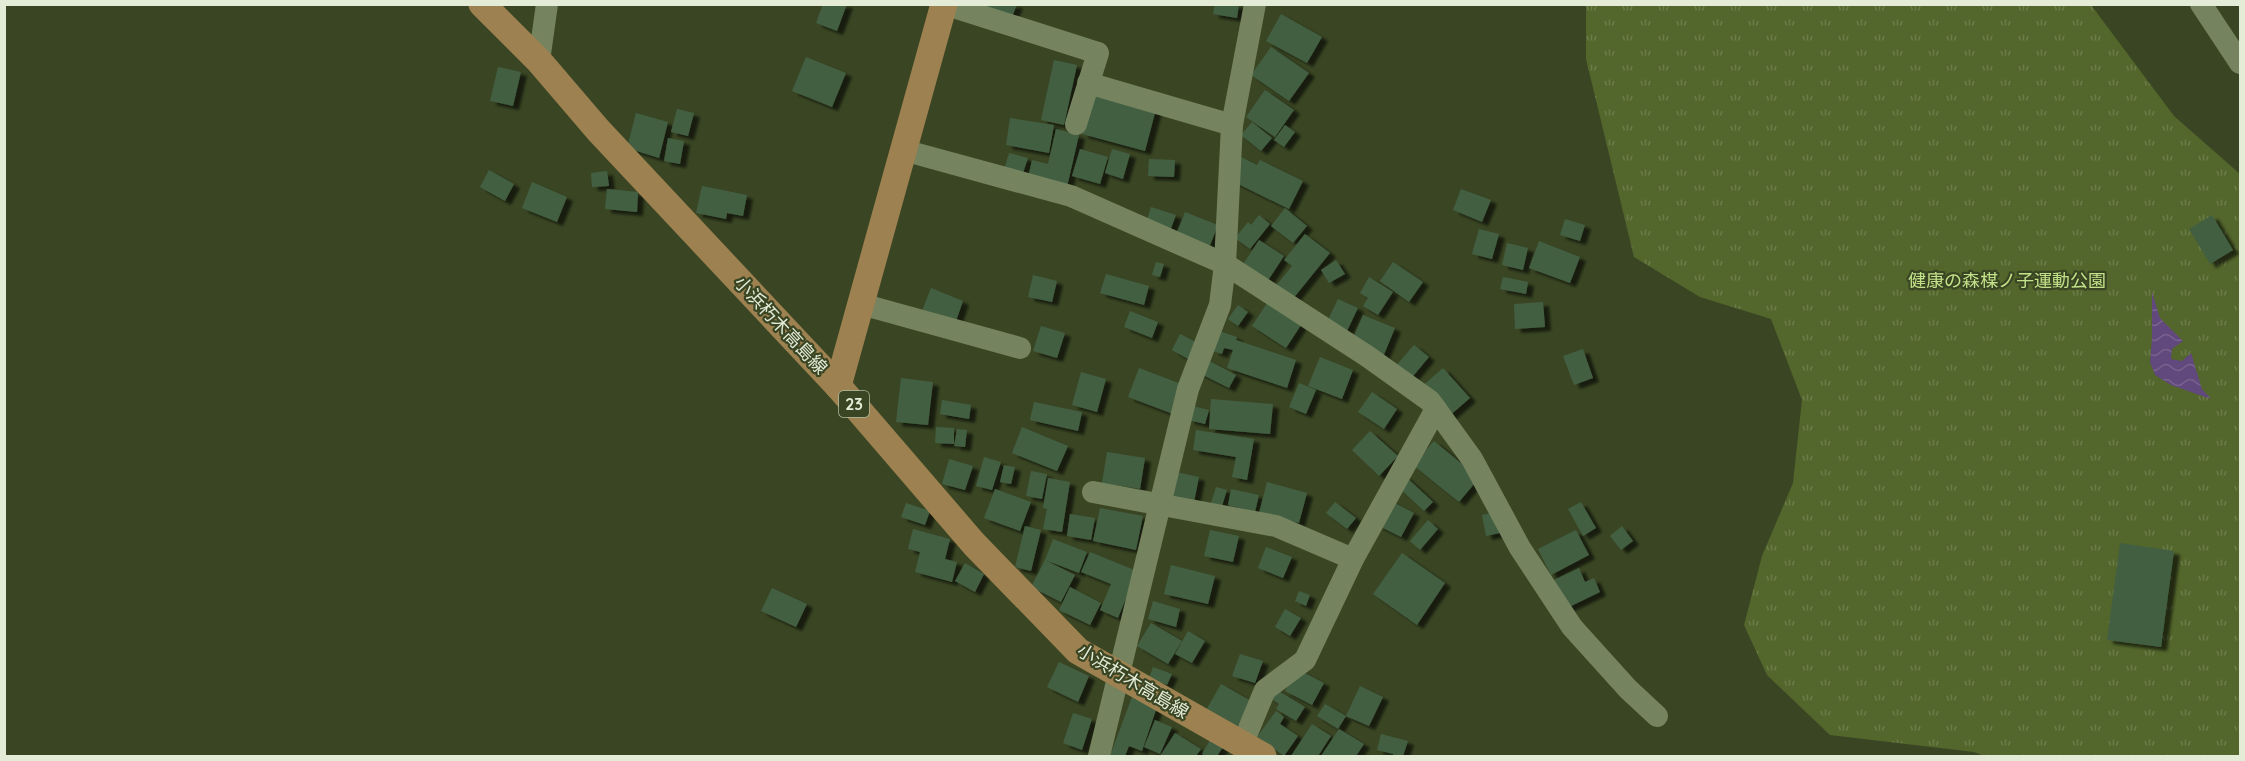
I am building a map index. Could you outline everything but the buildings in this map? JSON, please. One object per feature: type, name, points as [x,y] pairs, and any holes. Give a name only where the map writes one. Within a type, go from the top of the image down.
[{"type":"main road","name":"小浜朽木高島線","points":[[482,4],[539,61],[606,138],[838,386],[974,544],[1078,651],[1252,751]]},
{"type":"main road","points":[[838,386],[944,4]]},
{"type":"street","points":[[539,61],[547,4]]},
{"type":"street","points":[[944,4],[1098,53],[1076,124]]},
{"type":"street","points":[[1099,756],[1188,389],[1220,305],[1225,264],[1232,125],[1255,4]]},
{"type":"street","points":[[2201,4],[2241,63]]},
{"type":"street","points":[[1088,83],[1232,125]]},
{"type":"street","points":[[903,150],[1071,196],[1225,264],[1367,356],[1430,401],[1472,459],[1520,548],[1572,627],[1628,689],[1657,716]]},
{"type":"street","points":[[861,304],[1020,348]]},
{"type":"street","points":[[1252,751],[1265,690],[1305,660],[1353,559],[1436,409]]},
{"type":"street","points":[[1093,492],[1276,526],[1353,559]]},
{"type":"green space","name":"健康の森楳ノ子運動公園","points":[[1586,5],[2091,5],[2174,116],[2240,174],[2240,756],[1984,756],[1974,752],[1830,735],[1767,675],[1744,625],[1762,556],[1793,483],[1802,400],[1771,319],[1700,297],[1634,257],[1586,59]]},
{"type":"water","points":[[2152,292],[2160,318],[2183,341],[2172,349],[2171,359],[2182,361],[2191,353],[2202,389],[2211,399],[2171,385],[2155,375],[2150,362]]}]
